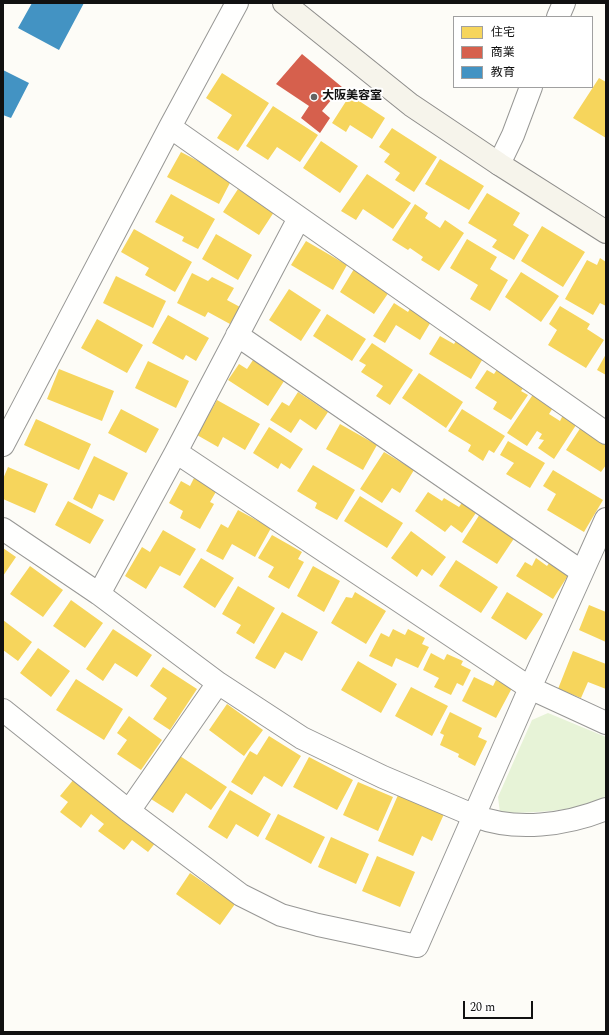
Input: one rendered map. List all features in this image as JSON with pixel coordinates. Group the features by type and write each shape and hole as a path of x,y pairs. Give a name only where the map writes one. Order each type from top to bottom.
{"street":[{"path":"3,445 237,3"},
{"path":"284,3 411,105 499,164 606,232"},
{"path":"558,16 564,3"},
{"path":"499,164 513,135 531,88"},
{"path":"170,127 606,433"},
{"path":"99,594 176,452 299,218"},
{"path":"237,335 582,572"},
{"path":"176,452 530,688 606,723"},
{"path":"3,710 129,811 241,895 281,915 318,925 417,946 606,519"},
{"path":"3,529 99,594 218,683 302,738 383,777 475,816 498,823 514,825 561,821 590,815 606,809"},
{"path":"129,811 218,683"}],"green space":[{"path":"548,713 606,737 606,796 583,805 569,808 540,812 500,813 498,797 532,720"}],"building: 住宅":[{"path":"222,73 269,103 238,151 217,138 232,115 206,98"},
{"path":"599,78 606,82 606,138 573,118"},
{"path":"350,95 385,118 372,139 350,125 346,132 332,123"},
{"path":"273,106 318,135 300,162 277,147 268,160 246,146"},
{"path":"392,128 437,157 414,192 395,180 400,173 384,162 390,154 379,147"},
{"path":"321,141 358,166 340,193 303,168"},
{"path":"181,152 232,179 219,204 167,177"},
{"path":"440,159 484,186 469,210 425,184"},
{"path":"367,174 411,203 393,229 363,209 356,220 341,211"},
{"path":"238,189 274,212 259,235 223,212"},
{"path":"487,193 520,213 513,225 529,235 514,260 492,247 497,240 468,223"},
{"path":"171,194 215,219 198,249 182,241 184,237 155,222"},
{"path":"415,204 428,213 425,218 440,228 445,220 464,233 439,271 421,260 423,257 410,248 408,250 392,240"},
{"path":"542,226 585,252 563,287 521,261"},
{"path":"134,229 192,262 175,292 145,275 149,268 121,252"},
{"path":"216,234 252,255 238,280 202,259"},
{"path":"467,239 497,257 490,269 508,280 490,311 470,299 478,285 450,268"},
{"path":"306,241 347,265 333,290 291,265"},
{"path":"600,258 606,262 606,306 600,303 593,315 565,299 587,260 597,265"},
{"path":"354,269 389,292 374,314 340,292"},
{"path":"521,272 559,296 541,322 505,297"},
{"path":"192,273 208,281 212,277 234,288 227,300 240,307 230,324 208,312 205,317 177,303"},
{"path":"116,276 166,301 153,328 103,303"},
{"path":"289,289 321,310 301,341 269,320"},
{"path":"394,303 408,312 411,307 432,320 420,340 396,325 385,343 373,336"},
{"path":"560,306 590,324 587,329 604,340 586,368 548,345 557,330 549,324"},
{"path":"327,314 366,339 352,361 313,336"},
{"path":"168,315 209,338 196,361 186,355 183,360 152,343"},
{"path":"97,319 143,345 127,373 81,348"},
{"path":"440,336 454,344 458,338 485,355 471,379 429,354"},
{"path":"372,343 413,370 390,405 376,396 383,386 361,372 366,365 359,361"},
{"path":"606,354 606,375 597,370"},
{"path":"255,357 286,378 268,406 228,380 239,364 247,369"},
{"path":"148,361 189,381 176,408 135,388"},
{"path":"498,368 525,386 521,391 528,395 511,420 493,409 497,402 475,388 487,370 494,374"},
{"path":"59,369 114,391 102,421 47,399"},
{"path":"419,373 463,402 446,428 402,398"},
{"path":"298,392 328,412 316,430 300,419 291,433 270,420 282,402 289,406"},
{"path":"534,393 554,406 549,414 560,421 564,413 578,422 554,459 538,448 544,440 539,439 542,434 537,431 527,446 507,433"},
{"path":"217,400 260,424 245,450 223,437 218,447 197,435"},
{"path":"121,409 159,429 146,453 108,433"},
{"path":"462,409 505,436 494,453 489,450 483,461 468,451 471,445 448,431"},
{"path":"36,419 91,444 79,470 24,445"},
{"path":"340,424 377,445 363,470 326,449"},
{"path":"269,427 303,449 290,469 281,463 278,469 253,453"},
{"path":"581,427 606,443 606,465 601,472 566,450"},
{"path":"508,441 545,463 530,488 506,474 514,463 500,455"},
{"path":"384,452 414,470 400,493 392,488 382,503 360,489"},
{"path":"94,456 128,473 114,501 99,494 92,509 73,499"},
{"path":"313,465 355,490 337,520 315,508 317,503 297,491"},
{"path":"8,467 48,484 35,513 3,499 3,479"},
{"path":"553,470 603,500 584,532 547,510 556,494 543,486"},
{"path":"194,478 217,490 210,502 214,504 200,529 180,518 183,511 169,503 181,481 190,486"},
{"path":"428,492 442,501 444,498 459,507 464,500 478,510 462,533 451,525 445,532 415,511"},
{"path":"360,496 403,523 387,548 344,521"},
{"path":"68,501 104,520 90,544 55,525"},
{"path":"238,510 271,528 255,557 232,544 223,560 206,551 221,524 228,528"},
{"path":"480,514 515,537 497,564 462,542"},
{"path":"163,530 196,549 180,576 160,566 146,589 125,576 142,547 150,552"},
{"path":"411,531 446,557 432,576 422,569 417,577 391,558"},
{"path":"272,535 302,552 298,559 304,562 289,589 268,577 274,567 258,558"},
{"path":"3,548 16,557 3,576"},
{"path":"201,558 234,578 215,608 183,587"},
{"path":"536,558 547,566 550,562 569,574 553,599 516,576 525,562 532,566"},
{"path":"456,560 498,587 481,613 439,586"},
{"path":"30,566 63,590 43,617 10,594"},
{"path":"313,566 340,581 324,612 297,596"},
{"path":"238,586 275,608 254,644 236,633 241,625 222,614"},
{"path":"355,592 386,611 366,644 331,623 346,597 352,598"},
{"path":"507,592 543,614 526,640 491,618"},
{"path":"71,600 103,623 85,648 53,626"},
{"path":"589,605 606,612 606,642 579,630"},
{"path":"282,612 318,632 302,661 285,652 275,669 255,658"},
{"path":"3,620 32,642 18,661 3,650"},
{"path":"113,629 152,655 137,677 115,663 103,681 86,669"},
{"path":"393,629 405,635 408,629 425,638 422,644 429,647 418,668 396,658 392,667 369,656 381,633 389,637"},
{"path":"38,648 70,671 51,697 20,673"},
{"path":"573,651 606,664 606,689 588,682 581,698 558,689"},
{"path":"431,653 444,660 447,654 463,661 461,665 471,670 463,686 457,683 451,695 434,687 439,678 423,670"},
{"path":"358,661 397,684 381,713 341,690"},
{"path":"163,667 197,689 170,730 153,719 167,698 150,686"},
{"path":"474,677 493,686 496,680 512,688 496,718 462,701"},
{"path":"76,679 123,709 104,740 56,710"},
{"path":"411,687 448,706 432,736 395,716"},
{"path":"227,704 263,730 244,756 209,730"},
{"path":"450,712 482,728 478,737 487,741 475,766 458,757 459,754 440,745 444,735 440,733"},
{"path":"129,716 162,740 141,770 117,754 127,740 117,733"},
{"path":"269,736 301,756 282,787 264,776 252,795 231,782 250,751 257,755"},
{"path":"180,756 227,787 211,810 186,793 173,813 151,799"},
{"path":"309,757 353,780 337,810 293,787"},
{"path":"74,779 156,842 148,852 132,840 124,850 98,831 104,824 91,814 81,828 60,812 68,802 60,796"},
{"path":"358,782 393,797 378,831 343,815"},
{"path":"230,790 271,814 258,837 236,824 227,839 208,827"},
{"path":"398,795 444,814 432,841 422,836 413,856 378,841"},
{"path":"278,814 325,837 311,864 265,839"},
{"path":"331,837 369,854 356,884 318,867"},
{"path":"377,856 415,872 400,907 362,891"},
{"path":"190,873 235,904 220,925 176,894"}],"building: 商業":[{"name":"大阪美容室","path":"302,54 342,87 322,111 330,118 320,133 301,118 309,106 276,84"}],"building: 教育":[{"path":"32,3 84,3 59,50 18,28"},
{"path":"3,70 29,83 11,118 3,115"}],"place":[{"name":"大阪美容室","path":"314,97"}]}
